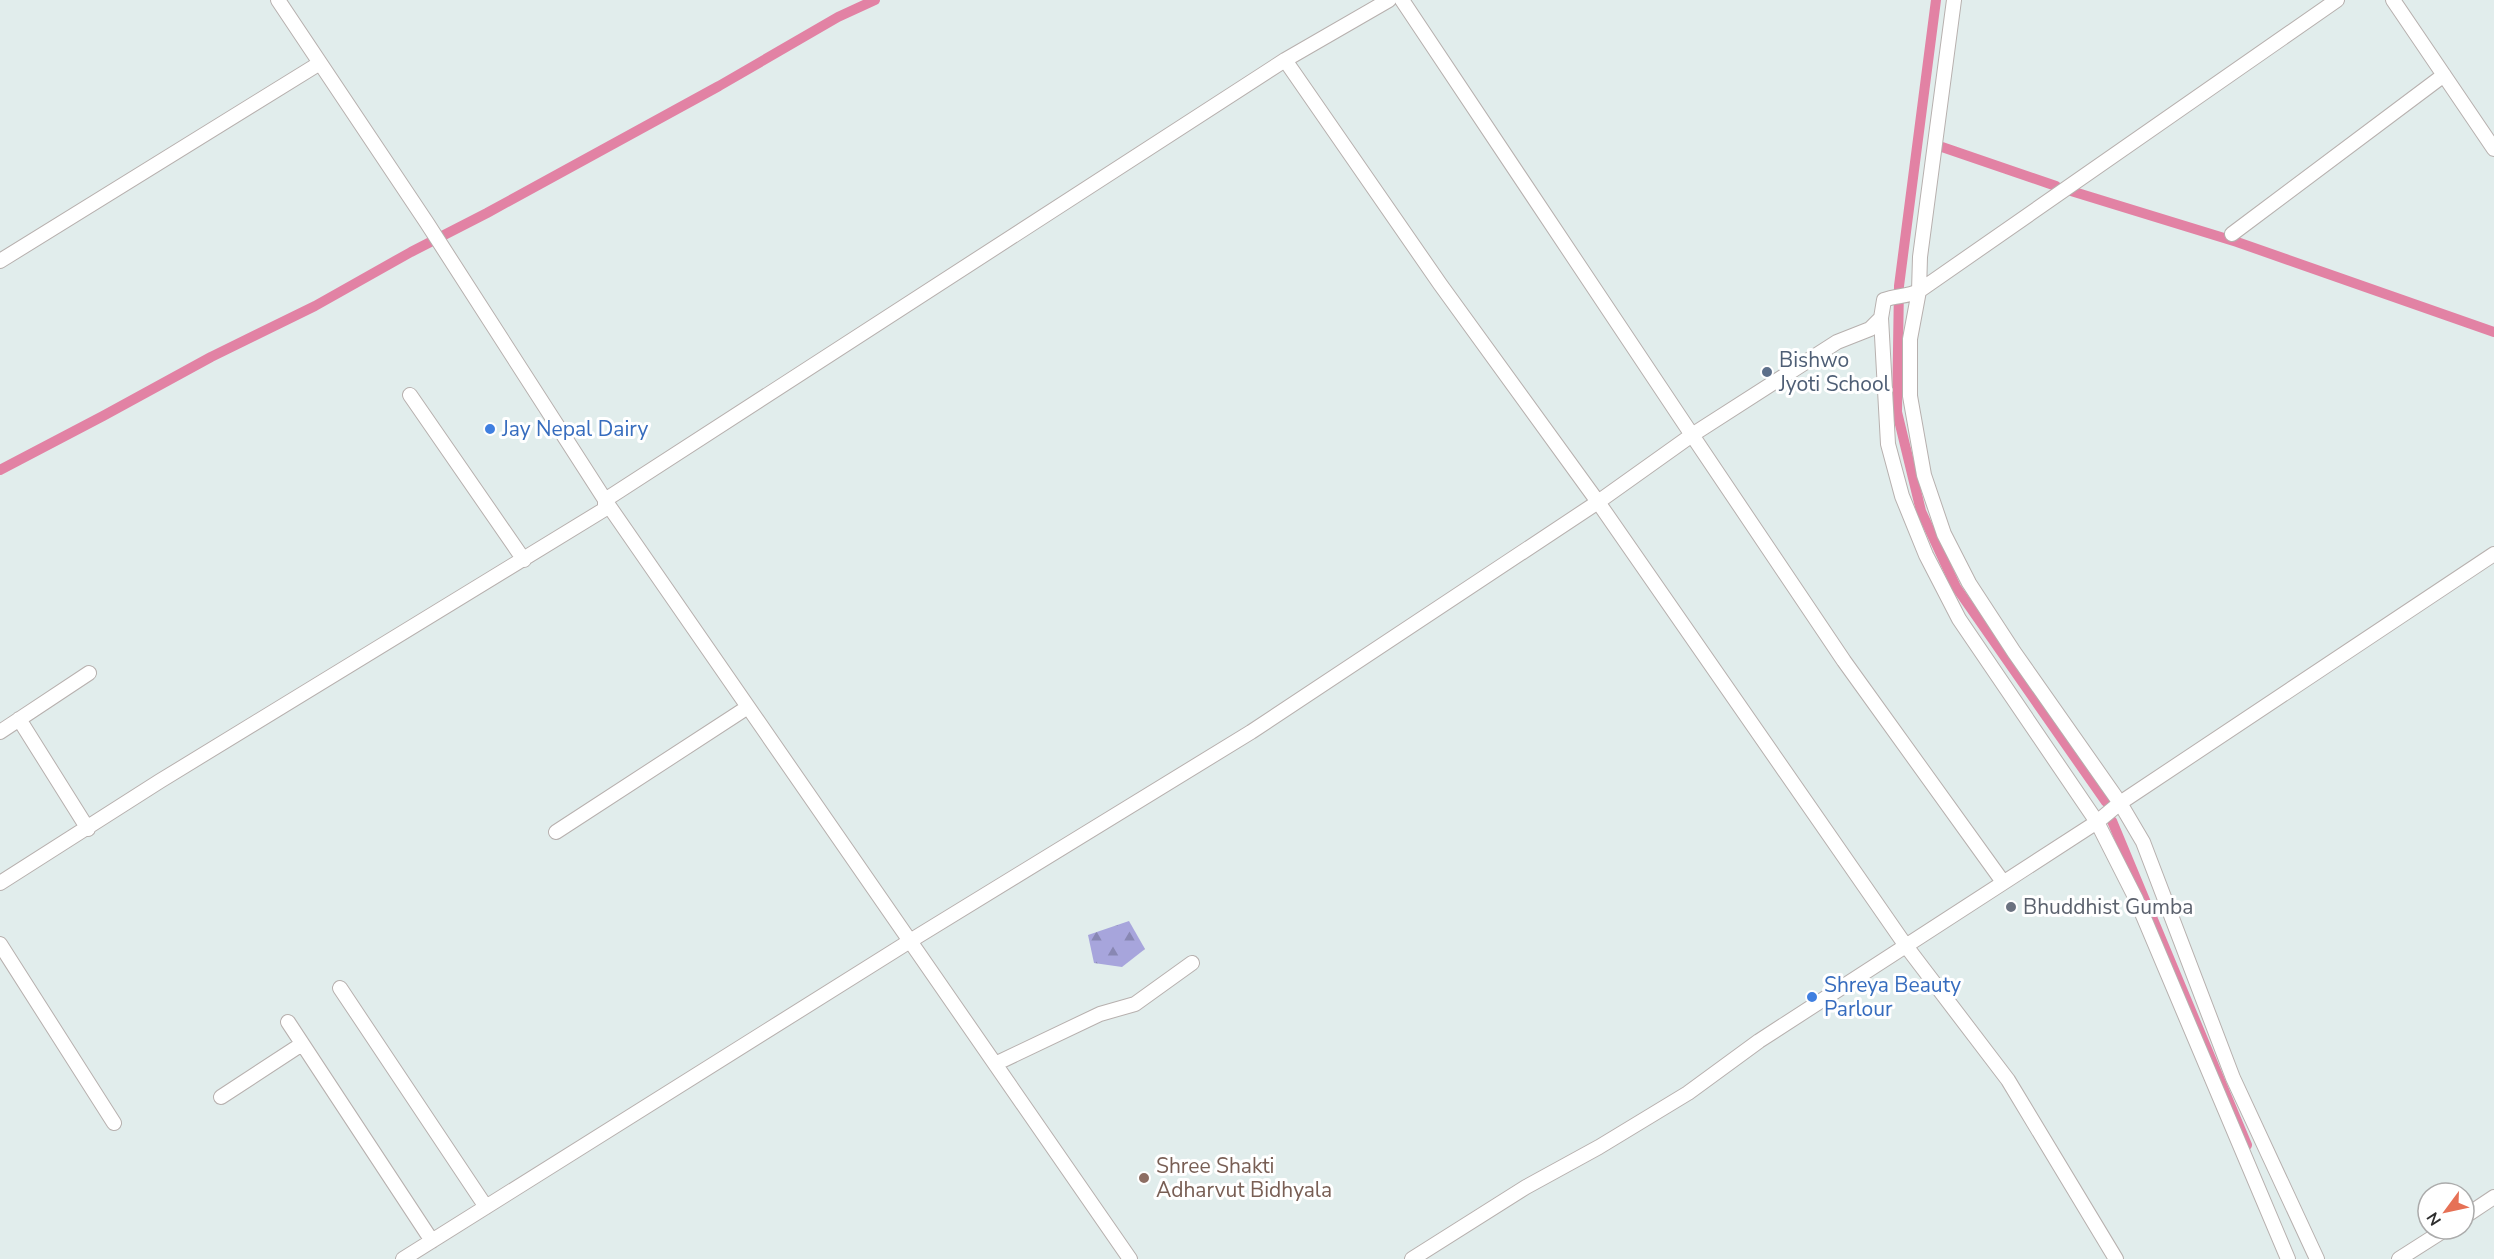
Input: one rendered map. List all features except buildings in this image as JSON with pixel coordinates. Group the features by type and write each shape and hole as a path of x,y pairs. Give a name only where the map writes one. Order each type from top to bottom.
{"street":[{"path":"278,0 427,223 606,500 1130,1259"},
{"path":"606,500 1285,60 1389,0"},
{"path":"1402,0 1844,661 2003,882"},
{"path":"1954,0 1920,257 1913,294 1910,339 1910,396 1924,475 1944,534 1969,583 2007,642 2120,803 2143,842 2233,1078 2317,1259"},
{"path":"2288,1259 2136,899 2097,822 1959,619 1926,555 1902,496 1888,444 1881,318 1884,300 1893,296 1913,294 2337,0"},
{"path":"2393,0 2494,148"},
{"path":"1285,60 1440,284 1598,502 1906,946 2008,1080 2116,1259"},
{"path":"0,261 320,63"},
{"path":"2232,234 2444,75"},
{"path":"403,1259 910,941 1251,732 1598,502 1692,435 1837,342 1870,328 1881,318"},
{"path":"410,395 524,560"},
{"path":"0,883 605,509 606,500"},
{"path":"1412,1259 1526,1187 1599,1147 1688,1093 1759,1041 2097,822 2120,803 2494,554"},
{"path":"0,732 89,674"},
{"path":"556,832 748,707"},
{"path":"19,719 88,829"},
{"path":"0,944 114,1123"},
{"path":"995,1064 1100,1014 1136,1004 1192,963"},
{"path":"340,988 486,1207"},
{"path":"288,1022 432,1240"},
{"path":"221,1097 302,1044"},
{"path":"2476,1209 2494,1197"},
{"path":"2399,1259 2427,1241"}],"green space":[{"path":"1129,921 1145,949 1122,967 1094,963 1088,935"}],"waterway":[{"path":"0,470 211,357 315,306 719,86 838,17 875,0"},
{"path":"1936,0 1899,286 1897,412 1921,511 1956,587 2106,802"},
{"path":"1942,147 2056,186"},
{"path":"2071,191 2237,242 2494,332"},
{"path":"2112,821 2247,1145"}],"place":[{"name":"Bishwo Jyoti School","path":"1767,372"},
{"name":"Jay Nepal Dairy","path":"490,429"},
{"name":"Bhuddhist Gumba","path":"2011,907"},
{"name":"Shreya Beauty Parlour","path":"1812,997"},
{"name":"Shree Shakti Adharvut Bidhyala","path":"1144,1178"}]}
